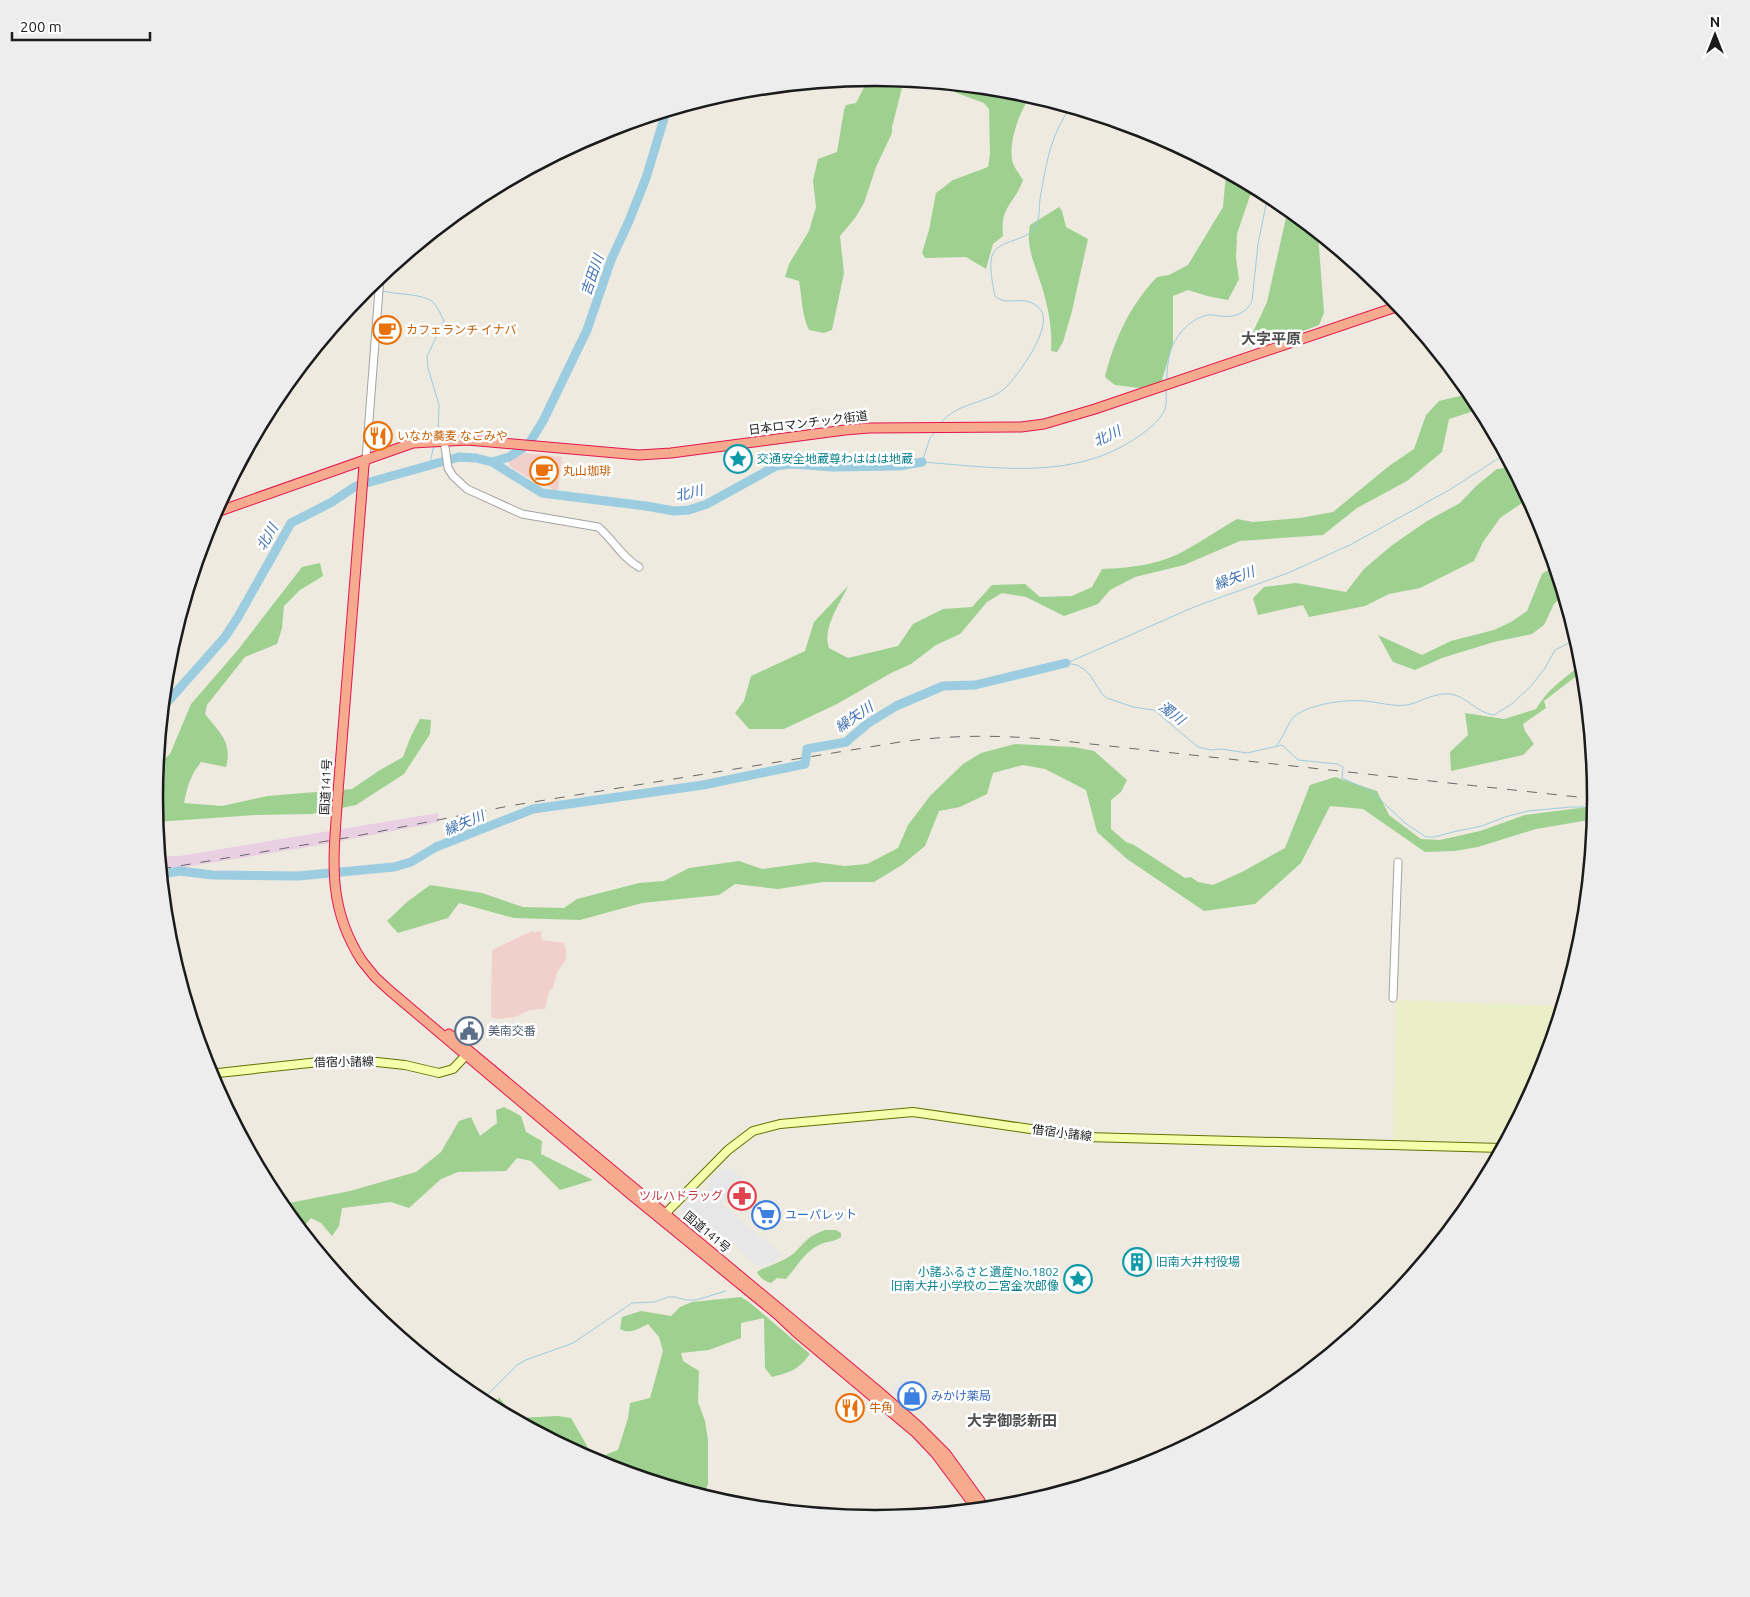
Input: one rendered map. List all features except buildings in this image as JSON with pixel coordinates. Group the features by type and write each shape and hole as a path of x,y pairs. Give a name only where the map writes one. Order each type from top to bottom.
{"highway":[{"name":"日本ロマンチック街道","path":"224,509 413,443 444,440 484,441 639,455 671,453 869,428 1021,427 1044,424 1095,409 1391,309"},
{"name":"国道141号","path":"366,459 340,747 334,870 336,900 347,935 362,961 375,978 394,994 404,998 663,1216 878,1391 918,1426 946,1454 981,1503"},
{"name":"国道141号","path":"663,1216 797,1333 915,1432 936,1454 973,1504"}],"main road":[{"name":"借宿小諸線","path":"218,1073 319,1062 377,1062 405,1065 439,1074 452,1069 468,1053"},
{"name":"借宿小諸線","path":"663,1216 728,1150 753,1131 780,1124 913,1112 1086,1137 1496,1148"}],"street":[{"path":"366,459 379,287"},
{"path":"444,440 444,452 448,468 453,476 467,488 522,514 598,527 605,532 630,562 639,567"},
{"path":"1393,998 1398,862"}],"shaded area":[{"path":"525,453 562,457 558,490 540,485 511,467 508,462"},
{"path":"438,813 439,822 320,845 167,870 165,856 179,856"},
{"path":"532,931 541,931 542,940 564,943 566,950 566,960 557,972 553,988 549,991 545,1009 530,1010 515,1017 498,1019 491,1017 492,950"},
{"path":"731,1168 743,1179 722,1204 782,1255 772,1263 769,1261 763,1267 759,1268 729,1240 723,1247 715,1239 712,1242 681,1215 683,1212 680,1208 700,1190 703,1193 710,1186 707,1183 721,1170"},
{"path":"898,1380 904,1383 900,1391 914,1397 918,1389 925,1391 913,1409 892,1392"}],"green space":[{"path":"865,86 902,87 892,133 876,167 864,203 855,218 840,236 844,273 832,330 824,333 809,330 799,281 785,277 789,264 809,231 816,207 813,181 818,159 837,152 844,110 846,105 856,103"},
{"path":"954,92 968,92 1026,103 1019,118 1012,147 1013,163 1023,180 1006,212 1003,236 993,244 986,269 966,257 925,258 922,253 929,230 936,193 953,180 988,167 990,154 989,109 984,103"},
{"path":"1225,179 1251,194 1237,234 1236,258 1239,279 1228,300 1188,290 1173,296 1173,343 1160,387 1139,388 1115,385 1105,377 1118,336 1131,311 1157,277 1169,275 1188,265 1223,207"},
{"path":"1059,207 1062,211 1066,227 1088,239 1072,311 1063,342 1057,352 1051,351 1049,314 1031,252 1029,232 1030,225"},
{"path":"1286,217 1319,241 1324,313 1319,325 1269,344 1247,345 1267,302"},
{"path":"1461,395 1472,411 1449,419 1442,452 1407,481 1357,508 1323,535 1240,541 1184,565 1135,577 1110,590 1098,604 1064,616 1026,597 1002,593 987,602 960,634 936,645 911,664 891,673 837,704 784,729 749,729 735,713 744,701 751,676 805,651 814,622 848,586 833,616 827,640 829,648 848,658 898,646 913,624 943,609 972,607 992,585 1025,584 1040,597 1072,596 1092,587 1102,569 1133,567 1164,560 1184,551 1237,519 1253,522 1300,518 1333,512 1389,466 1414,449 1426,415 1439,401"},
{"path":"1506,468 1523,503 1500,518 1483,542 1474,561 1420,588 1389,594 1365,606 1309,617 1303,605 1258,615 1253,598 1264,587 1296,583 1346,592 1364,569 1391,546 1427,521 1460,503 1476,486 1497,469"},
{"path":"320,563 323,576 300,590 284,606 282,628 277,644 245,657 207,705 205,714 220,732 226,744 228,758 226,767 201,762 194,772 184,803 222,806 268,796 352,789 403,757 420,719 431,720 430,734 404,774 356,805 312,814 255,815 163,821 164,760 170,754 191,704 237,651 302,567"},
{"path":"1549,569 1559,600 1554,604 1544,625 1532,634 1494,642 1442,658 1415,670 1393,662 1378,635 1422,655 1451,641 1494,630 1511,622 1527,611 1542,574"},
{"path":"1575,670 1576,676 1544,701 1546,708 1523,724 1525,731 1534,744 1523,755 1451,771 1450,752 1468,735 1465,713 1504,719 1536,709 1540,702"},
{"path":"1015,744 1074,747 1094,751 1127,780 1121,792 1111,800 1111,829 1126,842 1134,845 1185,878 1191,877 1198,882 1213,885 1242,872 1285,848 1310,785 1335,777 1377,791 1389,815 1421,839 1440,840 1480,831 1525,815 1587,807 1587,820 1536,829 1478,847 1455,851 1425,852 1363,809 1330,806 1301,863 1255,904 1204,911 1127,859 1097,832 1086,790 1045,769 1023,765 993,773 987,794 960,807 939,811 925,846 902,865 874,882 823,882 778,889 735,884 719,895 642,903 580,920 514,918 459,903 448,918 398,933 387,921 407,902 430,885 482,893 523,907 564,908 577,899 639,883 664,881 689,868 739,861 762,869 814,862 845,866 867,864 898,848 908,825 930,796 963,764 981,753"},
{"path":"1396,1000 1556,1006 1533,1071 1499,1142 1393,1140"},
{"path":"504,1107 521,1116 526,1132 542,1141 541,1154 593,1180 560,1190 531,1161 517,1158 506,1171 458,1172 441,1179 409,1208 391,1202 342,1208 339,1226 332,1236 321,1223 311,1218 305,1225 289,1203 350,1191 416,1172 441,1152 459,1121 471,1117 480,1136 497,1123 496,1110"},
{"path":"825,1230 836,1230 841,1233 841,1237 813,1248 804,1256 786,1279 777,1278 771,1283 764,1280 758,1274 757,1272 760,1270 793,1254 810,1237"},
{"path":"741,1297 810,1354 794,1370 772,1377 765,1368 764,1318 741,1323 741,1338 709,1350 681,1353 683,1361 699,1371 698,1402 705,1421 708,1440 708,1484 706,1490 646,1473 602,1457 560,1437 524,1418 558,1416 571,1418 590,1451 605,1455 618,1450 628,1418 630,1403 650,1398 663,1351 659,1337 648,1324 635,1330 624,1331 620,1329 622,1317 641,1311 671,1316 680,1307 692,1302"},
{"path":"499,1397 507,1408 497,1402"}],"waterway":[{"path":"941,423 955,411 988,398 1004,389 1025,363 1039,339 1043,327 1043,317 1040,309 1028,301 1005,301 995,296 991,261 993,253 997,248 1025,236 1036,225 1044,174 1053,140 1067,113"},
{"name":"吉田川","path":"530,442 543,421 587,330 611,260 646,178 664,119"},
{"name":"北川","path":"1167,381 1167,366 1171,351 1177,337 1188,325 1208,315 1230,316 1239,314 1252,301 1258,244 1266,203"},
{"path":"383,291 424,297 434,303 444,321 427,356 428,368 439,405 436,439"},
{"name":"北川","path":"936,431 930,438 922,462 1003,468 1057,466 1109,453 1142,434 1156,423 1163,414 1166,404 1166,390"},
{"path":"427,465 430,463 434,445"},
{"name":"吉田川","path":"492,462 509,457 522,449"},
{"name":"北川","path":"170,699 225,637 291,523 332,502 356,486 459,457 476,458 492,462 542,493 674,511 689,510 707,504 776,466 792,464 833,467 899,466 922,462"},
{"name":"繰矢川","path":"1067,663 1194,607 1288,573 1352,544 1451,489 1500,457"},
{"path":"1277,745 1295,716 1309,708 1339,702 1365,701 1391,705 1407,705 1433,696 1450,694 1456,695 1482,711 1494,715 1513,703 1531,686 1545,668 1555,650 1570,643"},
{"name":"濁川","path":"1066,663 1077,665 1085,670 1107,698 1133,707 1154,710 1198,747 1247,753 1282,745 1298,760 1337,764 1343,767 1342,778 1371,791 1405,823 1426,837 1434,837 1482,826 1528,811 1571,807 1587,808"},
{"name":"繰矢川","path":"167,873 180,871 212,875 298,876 394,867 411,862 436,847 533,809 703,785 805,764 807,749 846,742 867,724 896,706 943,686 975,685 1066,663"},
{"path":"486,1396 517,1365 573,1343 632,1303 655,1302 668,1297 696,1300 726,1291"}],"railway":[{"path":"167,868 351,837 509,806 900,742 954,737 991,736 1045,739 1587,798"}],"place":[{"name":"カフェランチ イナバ","path":"387,330"},
{"name":"いなか蕎麦 なごみや","path":"378,436"},
{"name":"交通安全地蔵尊わははは地蔵","path":"738,459"},
{"name":"丸山珈琲","path":"544,471"},
{"name":"美南交番","path":"469,1031"},
{"name":"ツルハドラッグ","path":"742,1196"},
{"name":"ユーパレット","path":"766,1215"},
{"name":"旧南大井村役場","path":"1137,1262"},
{"name":"小諸ふるさと遺産No.1802 旧南大井小学校の二宮金次郎像","path":"1078,1279"},
{"name":"みかけ薬局","path":"912,1396"},
{"name":"牛角","path":"850,1408"}],"district":[{"name":"大字平原","path":"1271,339"},
{"name":"大字御影新田","path":"1012,1421"}]}
